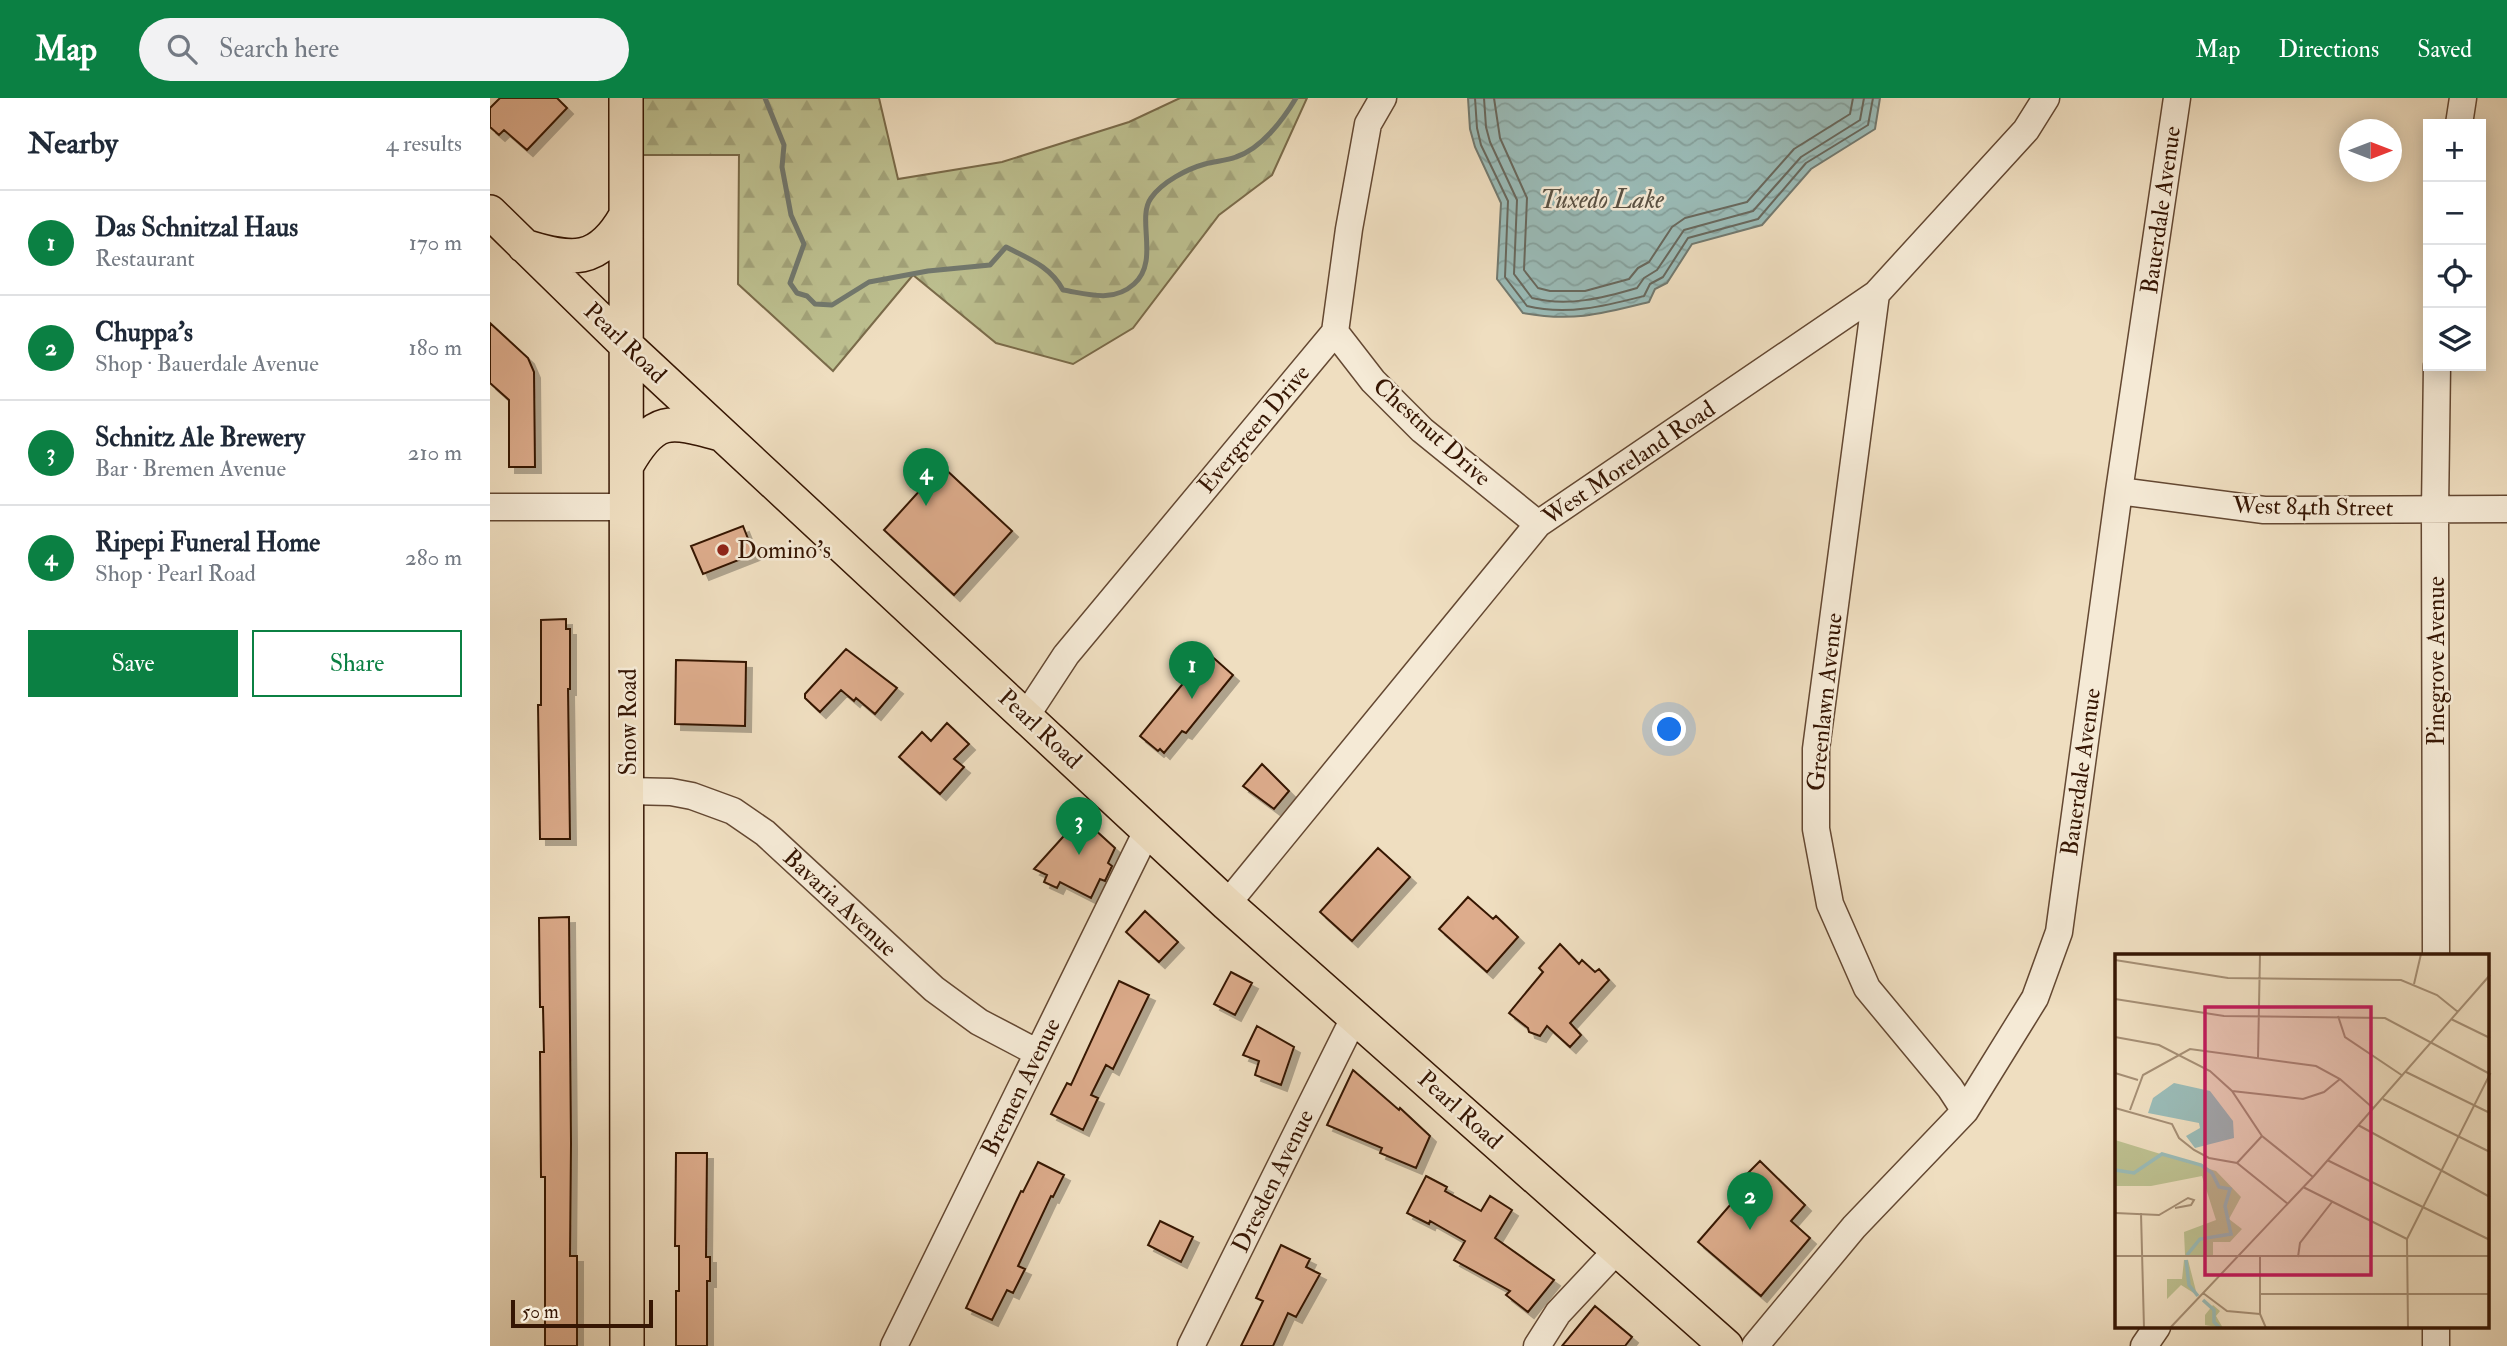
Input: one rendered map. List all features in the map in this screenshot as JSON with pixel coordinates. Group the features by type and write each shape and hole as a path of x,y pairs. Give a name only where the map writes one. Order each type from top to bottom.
{"main road":[{"name":"Snow Road","path":"626,98 627,1346"},
{"name":"Pearl Road","path":"490,212 626,345 1227,904 1726,1346"},
{"path":"524,246 567,257 591,253 615,235 625,217"},
{"path":"627,465 640,442 653,429 668,424 684,424 723,435"}],"street":[{"path":"1335,332 1349,229 1368,124 1383,98"},
{"name":"West Moreland Road","path":"1227,904 1538,524 1876,294 2026,130 2046,98"},
{"name":"Bauerdale Avenue","path":"1755,1346 1854,1227 1965,1111 2035,998 2059,932 2119,491 2177,98"},
{"path":"2460,119 2463,98"},
{"name":"Greenlawn Avenue","path":"1876,294 1816,749 1816,829 1830,904 1867,988 1950,1088 1965,1111"},
{"name":"Chestnut Drive","path":"1335,332 1373,381 1422,430 1538,524"},
{"name":"Evergreen Drive","path":"1026,716 1066,655 1335,332"},
{"name":"Pinegrove Avenue","path":"2436,954 2437,371"},
{"name":"West 84th Street","path":"2119,491 2264,510 2507,509"},
{"path":"490,507 628,507"},
{"name":"Bavaria Avenue","path":"628,791 671,792 692,796 733,811 753,823 934,989 979,1022 1038,1053"},
{"name":"Bremen Avenue","path":"894,1346 1148,829"},
{"name":"Dresden Avenue","path":"1191,1346 1355,1016"},
{"path":"1537,1346 1558,1313 1617,1250"},
{"path":"2144,1346 2156,1328"},
{"path":"2436,1328 2436,1346"}],"green space":[{"path":"638,98 879,98 898,179 1002,162 1129,122 1180,98 1307,98 1272,175 1219,215 1133,328 1073,364 996,343 913,275 833,371 738,284 739,155 638,155"}],"water":[{"name":"Tuxedo Lake","path":"1468,98 1880,98 1875,129 1811,169 1762,225 1692,244 1667,283 1655,289 1649,302 1601,313 1557,317 1523,313 1497,279 1501,203 1475,147 1470,129"}],"building":[{"path":"500,98 557,98 567,108 527,150 504,130 499,135 490,127 490,108"},
{"path":"490,323 528,358 534,372 535,467 509,467 509,400 490,383"},
{"path":"942,466 1012,531 954,595 884,530"},
{"name":"Domino's","path":"743,526 754,554 703,574 691,546"},
{"path":"566,619 566,629 570,629 570,839 540,839 538,705 541,705 541,620"},
{"path":"846,649 897,688 875,714 856,698 854,701 841,690 820,712 805,698 805,694"},
{"path":"1208,653 1233,675 1186,733 1182,731 1164,753 1160,749 1158,751 1140,736"},
{"path":"676,660 746,662 745,726 675,724"},
{"path":"947,723 969,744 954,759 964,767 940,794 899,757 922,732 931,741"},
{"path":"1262,764 1289,791 1274,809 1243,786"},
{"path":"1081,817 1115,848 1108,863 1112,866 1105,881 1100,879 1091,898 1060,882 1057,888 1044,882 1047,875 1034,869"},
{"path":"1378,848 1410,877 1352,941 1320,912"},
{"path":"1468,897 1493,919 1496,916 1518,937 1487,972 1439,929"},
{"path":"1145,911 1178,942 1159,962 1126,932"},
{"path":"569,917 570,1256 577,1256 577,1346 545,1346 545,1177 541,1177 540,1052 544,1052 543,1007 540,1007 539,918"},
{"path":"1560,944 1579,964 1582,960 1595,972 1599,969 1609,980 1570,1023 1581,1035 1570,1047 1547,1026 1540,1036 1529,1032 1528,1028 1509,1013 1543,972 1539,968"},
{"path":"1231,972 1252,983 1235,1015 1214,1004"},
{"path":"1119,981 1149,995 1113,1069 1106,1065 1091,1095 1098,1098 1083,1130 1051,1114 1067,1083 1071,1085"},
{"path":"1257,1026 1294,1047 1281,1085 1255,1075 1259,1061 1243,1055"},
{"path":"1353,1070 1430,1136 1416,1168 1380,1153 1382,1148 1327,1125"},
{"path":"676,1153 707,1153 706,1257 710,1257 710,1281 707,1281 707,1346 676,1346 679,1246 675,1246"},
{"path":"1760,1161 1805,1205 1791,1221 1810,1238 1761,1296 1698,1242 1738,1196 1730,1191"},
{"path":"1038,1162 1064,1175 1053,1197 1051,1196 1018,1266 1025,1269 1013,1293 1007,1290 992,1320 966,1308 1021,1191 1023,1192"},
{"path":"1426,1176 1447,1187 1445,1191 1481,1211 1490,1196 1512,1210 1495,1238 1554,1280 1528,1312 1506,1295 1510,1291 1454,1260 1465,1241 1430,1221 1429,1224 1407,1213"},
{"path":"1160,1221 1193,1237 1181,1262 1148,1245"},
{"path":"1281,1245 1310,1259 1306,1267 1320,1274 1296,1317 1288,1313 1273,1346 1241,1346 1263,1301 1256,1298"},
{"path":"1595,1306 1632,1337 1625,1346 1562,1346"}],"waterway":[{"path":"765,98 784,145 782,167 791,215 804,244 790,283 797,293 807,296 815,304 832,305 869,282 928,271 990,265 1006,247 1045,269 1063,290 1100,296 1118,294 1142,275 1147,252 1147,207 1156,192 1175,177 1191,169 1232,158 1254,148 1278,124 1296,98"}],"place":[{"name":"Ripepi Funeral Home","path":"926,506"},
{"name":"Domino's","path":"723,550"},
{"name":"Das Schnitzal Haus","path":"1192,699"},
{"name":"Schnitz Ale Brewery","path":"1079,855"},
{"name":"Chuppa's","path":"1750,1230"}]}
